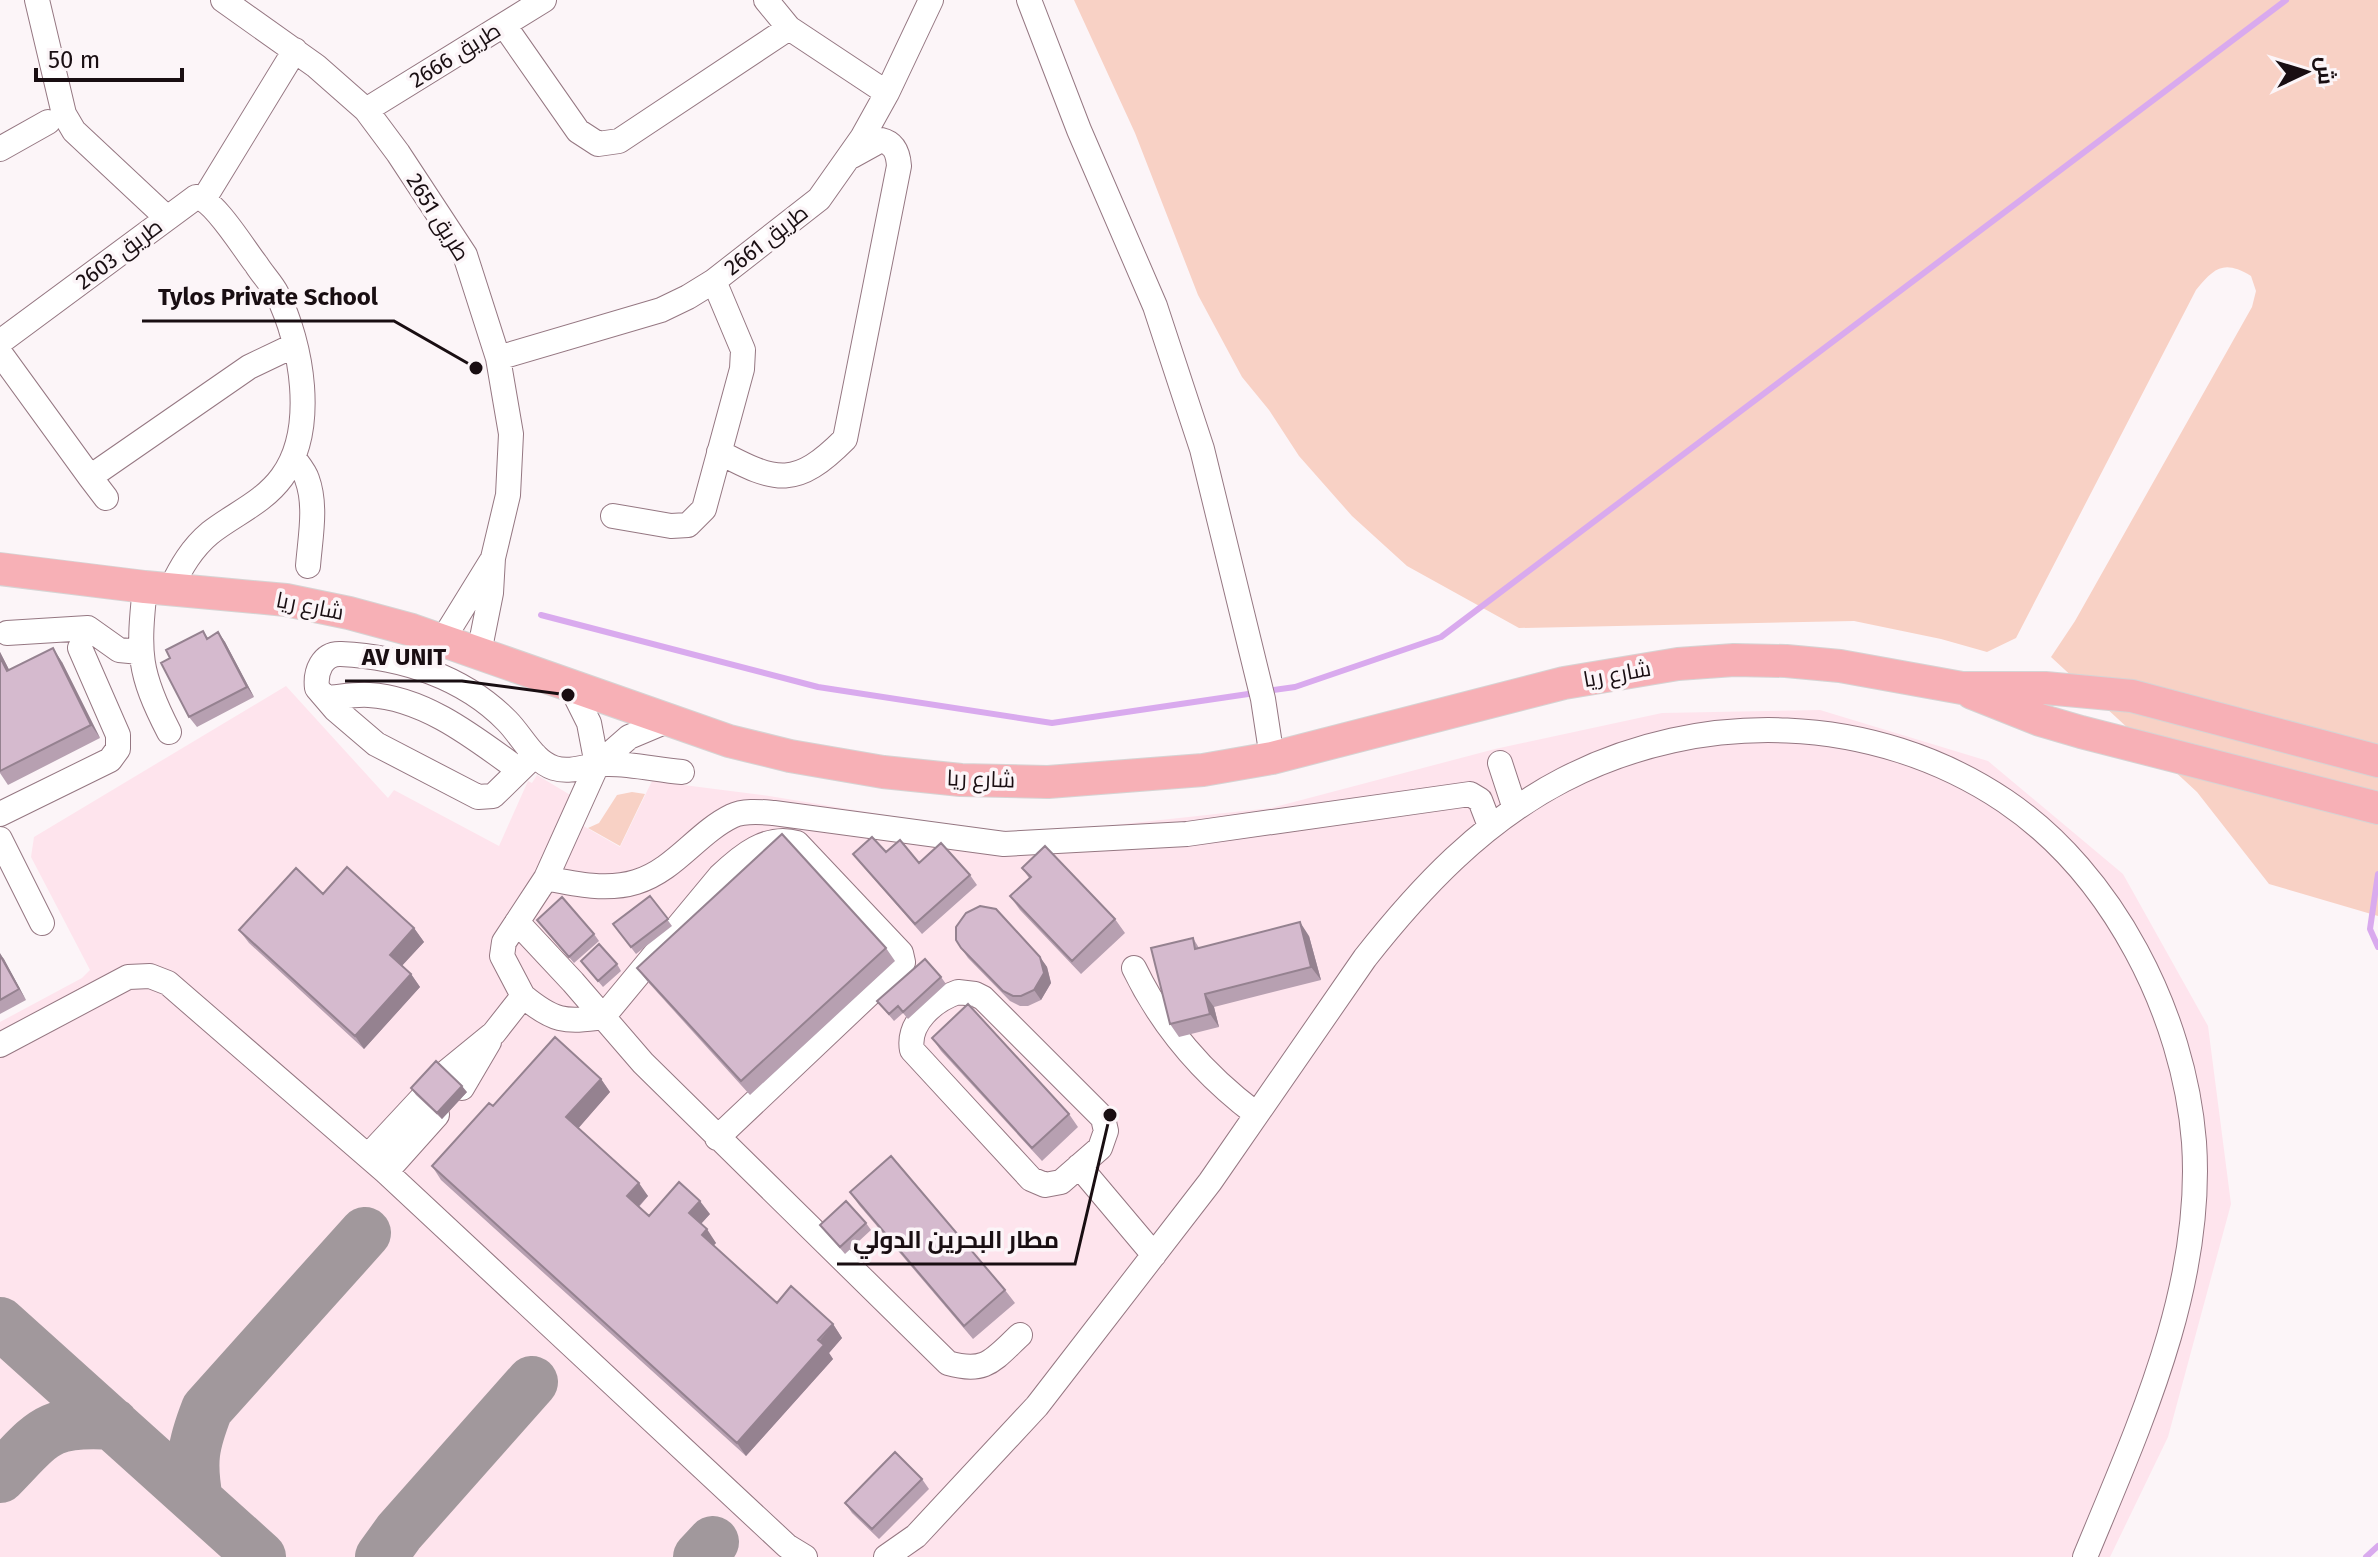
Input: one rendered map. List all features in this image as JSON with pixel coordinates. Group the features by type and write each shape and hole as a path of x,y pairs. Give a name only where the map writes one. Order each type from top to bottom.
{"main road":[{"name":"شارع ريا","path":"4,570 286,600 349,613 479,653 667,721 790,756 883,772 961,780 1048,782 1203,770 1272,758 1564,683 1678,664 1734,660 1786,661 1840,666 1962,688"},
{"path":"1962,688 2045,688 2132,696 2378,761"},
{"path":"1962,688 2040,720 2081,732 2378,808"}],"street":[{"path":"37,0 64,114 74,131 167,218"},
{"name":"طريق 2651","path":"223,0 295,50 366,110 465,255 498,358 511,434 508,495 493,558 491,593 479,653"},
{"name":"طريق 2666","path":"366,110 544,0"},
{"path":"766,0 789,28 887,93"},
{"name":"طريق 2661","path":"498,358 661,310 714,281 819,199 849,158 887,93 931,0"},
{"path":"1029,0 1079,130 1155,306 1202,449 1260,689 1272,758"},
{"path":"504,25 578,131 598,144 619,141 789,28"},
{"path":"169,732 146,680 140,652 158,587 194,549 218,528 249,509 282,478 293,457 302,424 303,383 295,345 277,294 204,199 295,50"},
{"path":"0,149 48,122"},
{"path":"719,452 767,476 781,476 820,464 845,439 899,166 895,149 889,142 881,140 849,158"},
{"name":"طريق 2603","path":"0,342 196,197 204,199"},
{"path":"613,516 671,526 688,525 704,509 742,369 743,350 714,281"},
{"path":"90,477 249,367 295,345"},
{"path":"0,353 106,498"},
{"path":"293,457 307,477 310,491 312,514 308,566"},
{"name":"طريق 2651","path":"442,641 493,558"},
{"path":"7,633 88,628 119,650 140,652"},
{"path":"0,814 110,760 118,749 118,735 80,648"},
{"path":"343,654 408,665 448,679 484,701 518,732 527,763 493,796 478,797 376,744 326,698 317,688 315,678 323,661 330,655 343,654"},
{"path":"570,685 589,723 597,765"},
{"path":"326,698 367,694 401,701 527,763 570,770 620,765 682,772"},
{"path":"667,721 629,737 597,765 546,878 504,942 502,956 523,996 545,1014 574,1022 603,1017 720,876 752,849 780,841 797,843 901,953 901,967 717,1138"},
{"path":"886,1557 916,1536 1037,1406 1210,1182 1340,992 1393,923 1454,859 1490,826 1515,809 1562,781 1608,760 1657,744 1707,734 1787,729 1826,733 1904,751 1983,788 2030,821 2095,889 2136,952 2168,1018 2186,1079 2196,1176 2185,1264 2166,1350 2085,1557"},
{"path":"1500,763 1515,809"},
{"path":"546,878 603,886 621,886 639,881 666,867 732,815 741,813 774,813 1004,844 1187,834 1470,794 1480,800 1490,826"},
{"path":"0,839 42,923"},
{"path":"517,922 643,1063 948,1363 983,1367 1020,1335"},
{"path":"1134,968 1155,1008 1185,1051 1227,1092 1256,1114"},
{"path":"0,1045 117,981 139,975 159,979 176,989 377,1164 787,1546 805,1557"},
{"path":"967,992 983,998 1103,1118 1106,1131 1103,1143 1079,1166 1061,1182 1045,1185 1031,1179 912,1050 911,1032 916,1023 950,995 967,992"},
{"path":"454,1081 523,996"},
{"path":"377,1164 429,1107"},
{"path":"1079,1166 1154,1255"}],"shaded area":[{"path":"1074,0 2378,0 2378,916 2269,884 2197,792 2051,657 2075,621 2252,307 2256,291 2251,276 2234,268 2220,268 2196,290 2016,638 1987,652 1854,621 1519,628 1407,566 1352,516 1299,456 1269,410 1242,377 1198,295 1135,133"},
{"path":"286,686 388,798 394,790 499,846 528,781 532,783 537,775 572,796 573,820 620,847 652,781 769,796 1013,836 1271,808 1495,749 1662,713 1820,710 1988,761 2123,874 2208,1026 2231,1204 2168,1437 2110,1557 0,1557 0,1022 82,978 90,970 31,857 34,837"},
{"path":"632,792 645,794 620,846 588,828 599,823 617,795"}],"building":[{"path":"203,631 207,639 218,632 247,687 189,717 161,663 170,658 166,650"},
{"path":"53,648 91,725 0,771 0,657 7,671"},
{"path":"782,834 886,948 741,1081 637,968"},
{"path":"872,837 886,852 900,840 919,863 941,843 970,875 915,924 853,854"},
{"path":"1045,846 1115,919 1072,961 1010,896 1031,877 1022,868"},
{"path":"347,867 414,928 390,955 411,974 355,1036 239,930 296,868 323,894"},
{"path":"650,896 668,919 631,947 613,924"},
{"path":"562,897 594,934 569,957 537,920"},
{"path":"980,906 996,909 1040,957 1044,973 1034,990 1021,996 1003,991 961,948 956,940 956,927 966,913"},
{"path":"1300,922 1311,967 1205,994 1210,1014 1170,1024 1151,948 1193,938 1195,949"},
{"path":"599,944 617,964 598,981 581,961"},
{"path":"0,955 19,989 0,1000"},
{"path":"925,959 941,977 903,1012 898,1006 889,1014 877,1001"},
{"path":"968,1004 1069,1114 1032,1148 932,1038"},
{"path":"555,1037 601,1079 566,1117 639,1183 627,1196 649,1216 679,1182 700,1201 689,1213 707,1229 702,1235 777,1303 791,1286 833,1324 818,1340 824,1345 737,1443 432,1166 489,1103 493,1106"},
{"path":"436,1061 462,1086 437,1113 411,1088"},
{"path":"891,1156 1005,1290 964,1326 850,1192"},
{"path":"846,1201 866,1223 840,1247 820,1225"},
{"path":"895,1452 922,1479 872,1529 845,1503"}],"waterway":[{"path":"1266,691 1295,687 1441,637 2286,0"},
{"path":"541,615 818,687 1052,723 1255,693"},
{"path":"2378,874 2370,929 2378,947"},
{"path":"2366,1557 2378,1546"}],"taxiway":[{"path":"197,1500 194,1453 207,1409 365,1233"},
{"path":"0,1323 260,1557"},
{"path":"381,1557 399,1532 532,1382"},
{"path":"0,1477 37,1439 48,1432 73,1424 113,1424"},
{"path":"699,1557 713,1542"}],"place":[{"name":"Tylos Private School","path":"476,368"},
{"name":"AV UNIT","path":"568,695"},
{"name":"مطار البحرين الدولي","path":"1110,1115"}]}
